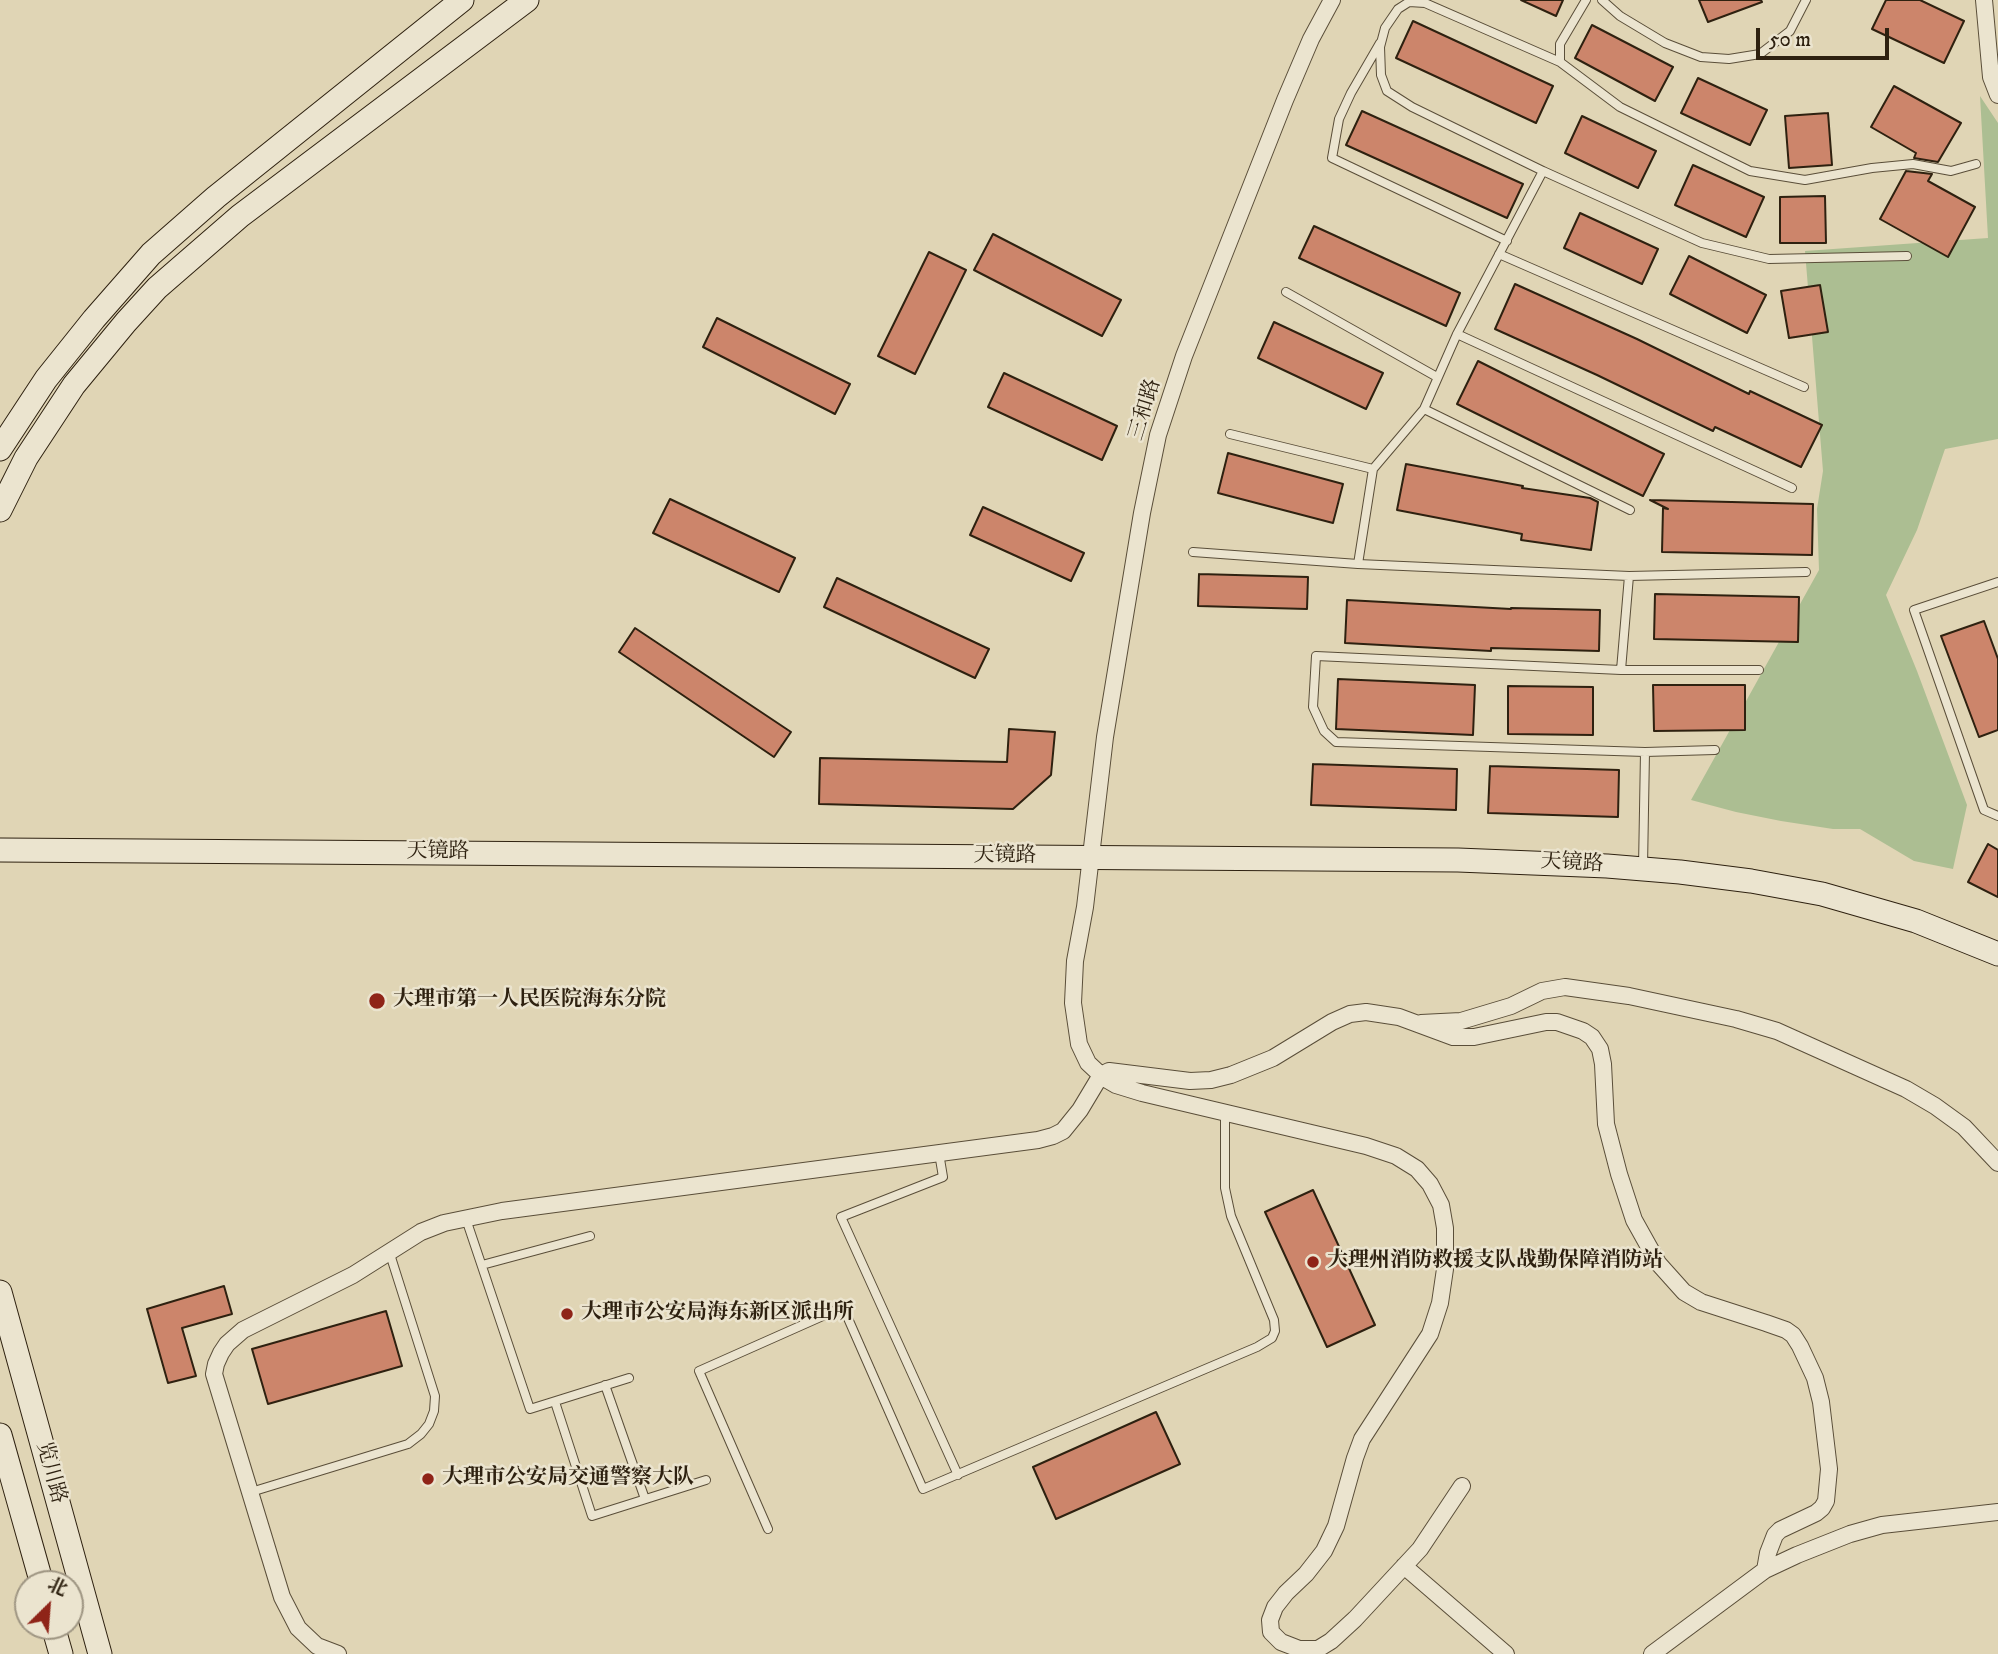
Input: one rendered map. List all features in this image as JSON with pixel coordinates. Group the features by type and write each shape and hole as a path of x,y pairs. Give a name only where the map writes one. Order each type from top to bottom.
{"street":[{"path":"0,449 46,379 93,319 152,254 216,197 462,0"},
{"path":"0,510 26,458 74,385 157,288 240,216 527,0"},
{"name":"三和路","path":"1101,1075 1088,1063 1079,1044 1073,1003 1075,961 1085,907 1105,737 1142,513 1158,435 1184,356 1285,100 1311,39 1332,0"},
{"path":"1984,0 1991,77 1998,95"},
{"name":"天镜路","path":"0,850 1471,860 1545,863 1643,869 1751,881 1822,894 1916,921 1998,954"},
{"path":"1415,1023 1461,1021 1510,1006 1542,991 1565,987 1629,996 1736,1019 1777,1031 1906,1089 1964,1127 1998,1163"},
{"path":"338,1654 317,1646 298,1628 282,1597 214,1374 220,1353 227,1343 243,1330 353,1275 421,1232 444,1223 516,1210 1038,1140 1063,1131 1101,1075 1108,1071 1190,1081 1211,1080 1273,1058 1350,1014 1378,1012 1453,1037 1474,1037 1557,1022 1592,1037 1600,1049 1603,1064 1606,1124 1619,1174 1634,1220 1658,1263 1684,1292 1701,1302 1786,1330 1793,1335 1815,1378 1821,1402 1829,1469 1826,1501 1816,1513 1775,1535 1765,1570"},
{"path":"1101,1075 1116,1085 1142,1093 1366,1146 1396,1156 1417,1169 1430,1184 1441,1205 1445,1228 1445,1269 1440,1303 1430,1334 1362,1439 1336,1526 1324,1552 1275,1606 1269,1620 1271,1632 1281,1642 1299,1649 1318,1649 1331,1641 1420,1549 1462,1486"},
{"name":"览川路","path":"0,1292 100,1654"},
{"name":"览川路","path":"0,1435 38,1570"},
{"path":"1652,1654 1765,1570 1850,1534 1882,1525 1998,1512"},
{"path":"1404,1566 1506,1654"}],"lane":[{"path":"1402,0 1385,28 1380,47 1381,75 1387,90 1412,107 1543,171 1702,243 1769,259 1907,256"},
{"path":"1560,62 1560,44 1586,0"},
{"path":"1602,0 1620,16 1665,43 1701,57 1730,59 1760,54 1790,31 1806,0"},
{"path":"1398,9 1409,2 1425,3 1560,62 1620,107 1750,171 1805,180 1913,164 1951,171 1976,164"},
{"path":"1382,40 1339,119 1332,158 1507,241"},
{"path":"1358,564 1373,470 1424,409 1457,334 1543,171"},
{"path":"1499,254 1804,387"},
{"path":"1286,292 1437,377"},
{"path":"1457,334 1792,488"},
{"path":"1424,409 1630,510"},
{"path":"1230,434 1373,470"},
{"path":"1193,552 1358,564 1629,576 1806,572"},
{"path":"1621,670 1629,576"},
{"path":"1998,582 1914,610 1984,810 1998,816"},
{"path":"1715,751 1336,742 1324,731 1312,707 1316,656 1621,670 1759,670"},
{"path":"1643,869 1646,751"},
{"path":"768,1529 699,1371 843,1307 923,1489 1257,1348 1272,1338 1275,1331 1274,1320 1231,1216 1225,1188 1225,1113"},
{"path":"939,1153 943,1177 841,1217 958,1475"},
{"path":"466,1219 530,1409 629,1378"},
{"path":"482,1265 590,1236"},
{"path":"250,1492 408,1444 429,1424 434,1411 435,1396 389,1251"},
{"path":"605,1385 645,1499"},
{"path":"555,1402 592,1516 706,1480"}],"green space":[{"path":"1980,96 1998,123 1998,439 1945,449 1917,530 1886,595 1967,805 1953,869 1914,861 1860,829 1833,829 1781,821 1691,800 1819,570 1817,509 1823,471 1805,251 1988,238"}],"building":[{"path":"1521,0 1563,0 1556,16"},
{"path":"1699,0 1761,0 1762,2 1708,22"},
{"path":"1886,0 1920,0 1964,21 1944,63 1872,29"},
{"path":"1413,21 1553,86 1536,123 1396,58"},
{"path":"1592,25 1673,67 1655,101 1575,58"},
{"path":"1698,78 1767,110 1750,145 1681,113"},
{"path":"1894,86 1961,123 1938,162 1914,158 1916,153 1871,127"},
{"path":"1362,111 1523,184 1507,218 1346,145"},
{"path":"1828,113 1832,165 1789,168 1785,116"},
{"path":"1582,116 1656,151 1638,188 1565,153"},
{"path":"1693,165 1764,197 1746,237 1675,205"},
{"path":"1906,171 1932,174 1928,181 1975,207 1948,257 1880,219"},
{"path":"1825,196 1826,243 1780,243 1780,197"},
{"path":"1580,213 1658,249 1642,284 1564,248"},
{"path":"1314,226 1460,293 1446,326 1299,258"},
{"path":"993,234 1121,300 1102,336 974,270"},
{"path":"929,252 966,270 915,374 878,356"},
{"path":"1689,256 1766,295 1747,333 1670,294"},
{"path":"1515,284 1637,339 1749,394 1750,391 1822,425 1801,467 1715,427 1713,431 1495,329"},
{"path":"1820,285 1828,332 1789,338 1781,291"},
{"path":"717,318 850,384 835,414 703,347"},
{"path":"1274,322 1383,373 1366,409 1258,358"},
{"path":"1478,361 1664,454 1643,496 1457,404"},
{"path":"1004,373 1117,426 1102,460 988,407"},
{"path":"1228,453 1343,484 1333,523 1218,493"},
{"path":"1406,464 1523,486 1522,488 1590,498 1598,502 1591,550 1521,540 1522,534 1397,510"},
{"path":"670,499 795,558 779,592 653,533"},
{"path":"1650,500 1813,504 1812,555 1662,552 1663,508 1668,509"},
{"path":"983,507 1084,553 1071,581 970,535"},
{"path":"1199,574 1308,577 1307,609 1198,606"},
{"path":"837,578 989,649 975,678 824,607"},
{"path":"1655,594 1799,597 1798,642 1654,639"},
{"path":"1347,600 1511,609 1600,610 1599,651 1491,648 1491,651 1345,643"},
{"path":"1984,621 1998,659 1998,730 1979,737 1941,636"},
{"path":"635,628 791,732 774,757 619,652"},
{"path":"1338,679 1475,685 1473,735 1336,729"},
{"path":"1653,685 1745,685 1745,730 1654,731"},
{"path":"1508,686 1593,687 1593,735 1508,734"},
{"path":"1009,729 1055,732 1051,775 1013,809 819,804 820,758 1007,762"},
{"path":"1313,764 1457,769 1456,810 1311,805"},
{"path":"1490,766 1619,770 1618,817 1488,813"},
{"path":"1988,844 1998,850 1998,897 1968,882"},
{"path":"1313,1190 1375,1325 1327,1347 1265,1212"},
{"path":"224,1286 232,1314 182,1328 196,1376 168,1383 147,1309"},
{"path":"386,1311 402,1366 268,1404 252,1349"},
{"path":"1156,1412 1180,1464 1056,1519 1033,1467"}],"place":[{"name":"大理市第一人民医院海东分院","path":"377,1001"},
{"name":"大理州消防救援支队战勤保障消防站","path":"1313,1262"},
{"name":"大理市公安局海东新区派出所","path":"567,1314"},
{"name":"大理市公安局交通警察大队","path":"428,1479"}]}
